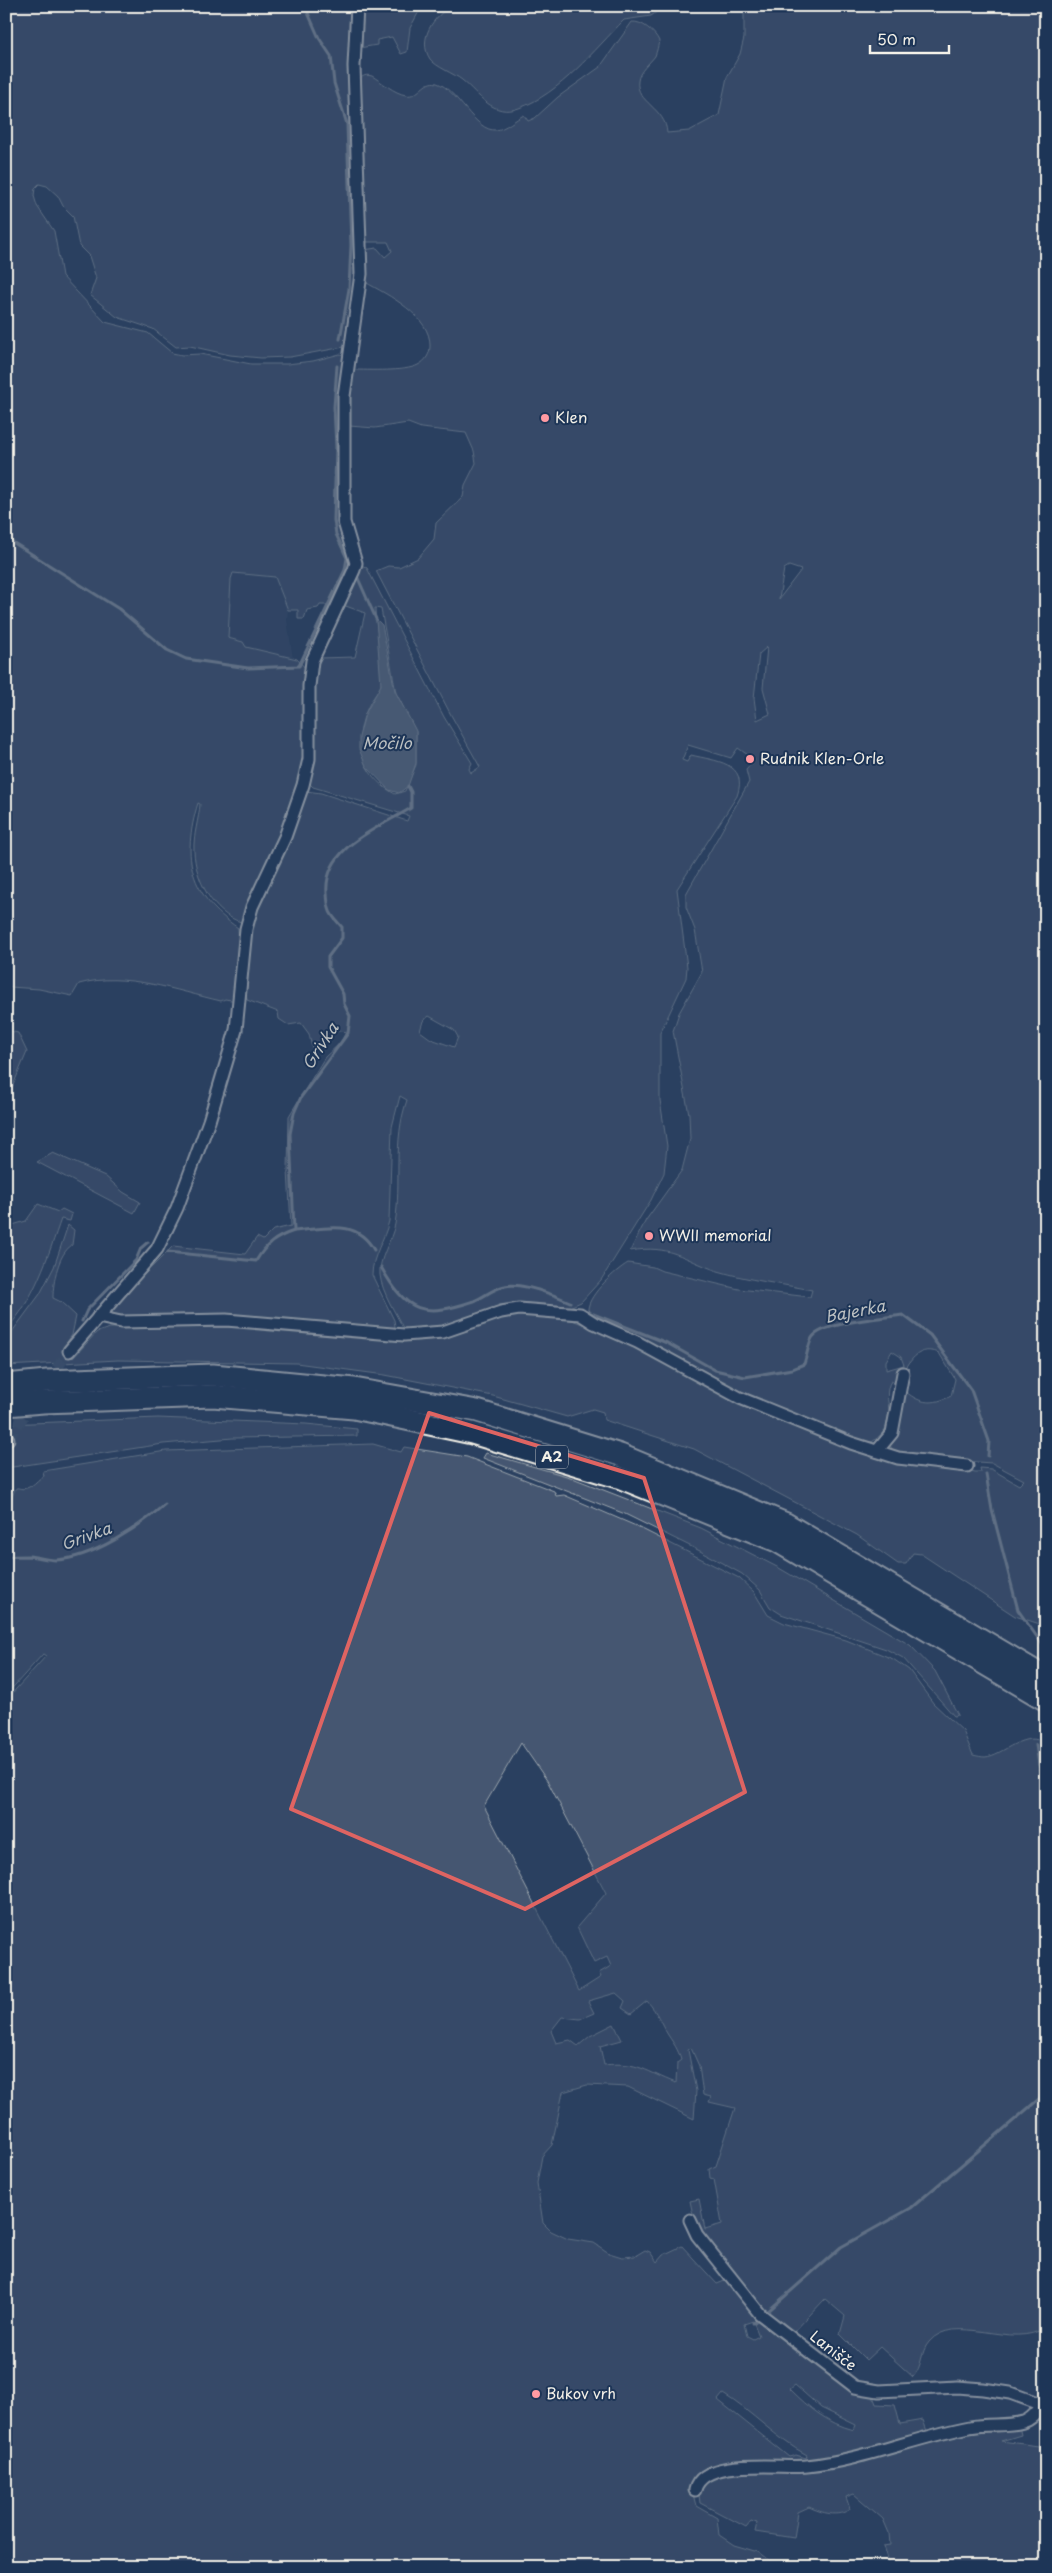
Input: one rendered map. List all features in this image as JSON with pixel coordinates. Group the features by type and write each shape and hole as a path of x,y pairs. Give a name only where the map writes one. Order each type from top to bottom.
{"highway":[{"name":"A2","path":"6,1385 47,1381 213,1376 354,1389 477,1410 620,1455 786,1524 1046,1678"},
{"name":"A2","path":"6,1405 212,1396 354,1408 472,1433 621,1478 777,1541 1046,1700"}],"street":[{"path":"69,1352 158,1249 177,1208 209,1121 236,1030 244,947 250,914 285,837 303,785 309,759 309,686 312,661 356,563 344,522 344,396 361,274 354,66 357,6"},
{"path":"98,1317 121,1322 226,1320 404,1335 443,1332 501,1312 519,1310 580,1314 594,1323 638,1342 740,1398 898,1458 967,1466"},
{"path":"877,1451 892,1433 902,1373"},
{"name":"Lanišče","path":"690,2220 697,2236 760,2314 855,2386 879,2391 957,2387 983,2389 1010,2393 1044,2405 1025,2422 972,2426 806,2466 751,2465 733,2468 703,2477 696,2483 695,2490"}],"highlighted area":[{"path":"429,1413 644,1478 745,1792 525,1909 291,1809"}],"shaded area":[{"path":"6,6 351,6 350,92 357,268 348,344 344,347 290,357 261,358 230,355 190,346 176,347 153,329 117,317 90,295 96,278 89,256 79,246 73,216 63,206 58,196 47,186 39,184 35,188 34,196 37,206 54,231 62,276 105,322 148,333 172,353 182,355 200,354 251,364 287,364 313,361 340,354 344,355 339,395 352,558 350,572 333,605 320,605 318,608 307,610 304,619 298,619 298,610 288,610 275,577 233,573 231,579 228,638 243,642 246,647 297,659 307,670 308,709 307,749 298,793 276,850 241,922 231,918 214,903 207,894 198,873 194,845 200,804 198,803 193,823 190,842 191,858 194,874 200,889 209,902 238,928 240,962 237,1001 225,999 221,1001 150,984 114,980 79,984 72,996 39,989 10,987 6,994"},
{"path":"361,6 422,6 410,28 407,52 401,54 392,37 377,40 377,45 359,48"},
{"path":"452,6 665,6 651,16 624,20 563,82 534,101 519,108 502,110 487,103 462,80 436,65 426,51 425,44 429,28 439,15"},
{"path":"744,6 1046,6 1046,1626 1015,1616 921,1554 913,1553 906,1564 898,1564 857,1535 694,1449 604,1420 603,1412 593,1409 567,1417 493,1396 385,1375 296,1363 118,1360 6,1366 6,1340 40,1294 54,1267 68,1225 74,1230 72,1245 67,1249 60,1262 55,1277 53,1298 61,1302 76,1316 72,1335 63,1348 73,1358 97,1332 110,1328 251,1327 412,1338 446,1336 506,1316 527,1313 554,1316 572,1320 628,1342 761,1412 874,1453 893,1461 897,1465 921,1464 936,1468 941,1463 975,1472 981,1472 980,1468 991,1469 1019,1485 1024,1480 992,1463 918,1458 894,1453 889,1443 896,1420 897,1402 906,1392 917,1399 927,1402 938,1401 951,1396 955,1379 939,1353 923,1351 917,1354 904,1372 899,1386 891,1381 887,1396 889,1418 887,1426 882,1434 872,1442 860,1442 765,1407 643,1341 593,1321 589,1314 588,1309 593,1296 610,1277 628,1263 653,1267 662,1271 739,1289 810,1297 812,1290 729,1274 666,1251 644,1249 630,1251 646,1220 682,1170 690,1139 689,1114 673,1031 679,1013 702,972 695,930 686,907 686,894 749,782 746,770 755,760 738,748 731,758 688,745 682,760 687,762 691,755 728,765 738,776 737,796 677,889 687,967 686,978 660,1033 660,1100 667,1146 664,1173 651,1200 601,1280 581,1302 567,1308 513,1306 446,1327 404,1330 386,1296 380,1275 383,1256 395,1224 397,1208 398,1147 402,1116 407,1100 400,1096 392,1127 389,1221 376,1254 372,1275 394,1320 394,1329 234,1318 123,1318 116,1317 112,1312 113,1306 173,1246 245,1254 257,1237 263,1240 273,1230 291,1226 288,1170 289,1116 325,1057 340,1043 346,1032 336,1031 328,1035 316,1051 312,1048 309,1034 301,1023 288,1025 279,1019 278,1012 247,1000 244,984 247,946 253,915 294,826 306,791 321,793 407,821 409,816 313,787 308,782 312,756 316,663 319,658 355,657 365,613 343,605 360,564 367,568 444,717 472,763 469,769 471,773 480,767 376,571 388,566 399,567 418,558 434,539 436,523 463,497 465,485 476,463 474,451 466,433 421,428 408,423 375,428 349,426 348,398 353,370 386,370 412,367 425,359 430,346 428,335 416,316 396,300 365,282 363,250 377,248 385,257 392,251 388,242 363,242 358,93 360,79 367,75 372,76 393,90 406,95 414,94 432,82 437,83 452,93 473,118 488,129 496,130 507,126 524,115 528,121 535,118 558,97 600,67 632,22 636,22 648,28 659,41 655,56 639,77 638,88 641,94 662,117 667,133 689,131 719,115 727,77 740,54 744,38","holes":["789,566 801,570 779,599 784,569","375,608 381,609 396,693 416,732 416,765 405,791 395,794 374,777 362,756 360,744 364,718 370,702 380,688 382,677","767,647 763,688 770,714 757,720 754,698 759,654","429,1016 454,1030 458,1037 454,1047 431,1039 420,1031 423,1021","892,1351 901,1357 904,1365 886,1370 886,1361"]},
{"path":"221,567 275,577 288,610 287,620 293,659 245,647 243,642 226,637"},
{"path":"6,1030 18,1033 27,1052 6,1102"},
{"path":"53,1153 105,1176 123,1192 140,1202 134,1213 37,1162"},
{"path":"38,1204 58,1212 62,1209 72,1214 70,1221 61,1219 32,1292 16,1318 6,1329 6,1227 26,1221"},
{"path":"158,1418 306,1424 357,1429 357,1436 233,1438 163,1444 6,1468 6,1451 12,1444 6,1441 6,1424"},
{"path":"373,1444 401,1452 404,1447 467,1457 554,1491 556,1496 564,1495 636,1526 739,1578 754,1592 768,1615 784,1623 846,1640 893,1659 909,1670 933,1703 963,1731 973,1755 985,1757 1030,1739 1046,1744 1046,2327 1033,2333 1017,2335 969,2330 954,2330 940,2333 926,2346 913,2377 880,2347 866,2360 840,2334 845,2316 825,2299 791,2335 760,2309 729,2276 704,2239 695,2220 690,2201 699,2199 705,2229 722,2224 714,2179 710,2178 709,2169 716,2166 735,2108 709,2102 711,2097 703,2095 699,2066 691,2048 688,2050 696,2091 694,2119 628,2087 587,2085 563,2092 552,2145 542,2156 537,2183 543,2223 551,2231 568,2239 594,2243 609,2253 622,2257 635,2256 645,2250 650,2252 657,2262 663,2255 682,2246 717,2284 727,2280 755,2312 872,2393 876,2404 895,2405 900,2424 923,2420 928,2434 829,2460 712,2470 695,2478 691,2486 696,2506 717,2518 719,2535 734,2545 758,2552 778,2567 6,2567 6,1700 46,1656 43,1654 6,1695 6,1505 10,1504 16,1488 22,1489 31,1486 44,1476 43,1471 166,1451","holes":["521,1743 548,1782 606,1893 577,1927 594,1963 607,1957 611,1966 599,1973 601,1977 579,1991 484,1806","616,1993 625,2001 622,2008 631,2014 647,2001 680,2056 681,2060 677,2063 676,2083 642,2068 616,2064 604,2065 600,2046 622,2040 614,2024 590,2036 578,2046 570,2040 556,2043 551,2031 562,2017 580,2019 594,2013 588,2001","753,2321 759,2336 753,2339 747,2336 744,2324","795,2385 821,2408 856,2425 854,2430 827,2419 811,2408 790,2389","723,2394 796,2449 807,2455 806,2458 796,2455 789,2457 718,2400"]},
{"path":"486,1453 570,1477 701,1528 779,1568 910,1645 935,1671 958,1715 954,1716 903,1658 886,1649 781,1614 770,1607 760,1590 742,1574 700,1551 625,1514 483,1458"},
{"path":"1019,2426 1021,2435 1001,2441 1046,2447 1046,2567 894,2567 888,2562 883,2546 890,2545 889,2533 883,2519 854,2494 846,2497 850,2509 845,2512 830,2514 809,2507 798,2512 794,2538 755,2532 757,2523 751,2521 746,2527 700,2503 698,2487 715,2474 791,2468 954,2434"}],"water":[{"name":"Močilo","path":"376,619 382,625 395,691 416,731 416,763 408,786 399,793 389,790 366,766 359,749 359,737 365,714 381,685"}],"waterway":[{"path":"305,6 319,38 331,56 334,83 347,124 351,245 349,289 340,339"},
{"path":"6,538 119,609 167,650 186,659 248,668 299,666 345,570 347,558 336,534 334,520 336,447 334,407 337,366"},
{"path":"357,576 376,619"},
{"name":"Grivka","path":"168,1252 256,1261 272,1242 294,1231 290,1134 294,1113 301,1097 348,1033 350,1016 344,1004 343,994 328,967 328,957 342,938 342,927 332,916 329,909 328,877 334,863 343,851 369,832 411,808 411,792 408,786"},
{"name":"Bajerka","path":"294,1231 329,1228 349,1229 367,1240 374,1250"},
{"path":"82,1321 87,1310 136,1260 141,1248 148,1242"},
{"name":"Bajerka","path":"381,1267 399,1294 418,1308 429,1310 456,1306 474,1301 501,1287 512,1285 538,1290 570,1302"},
{"name":"Bajerka","path":"588,1312 667,1343 715,1370 745,1377 792,1369 804,1364 812,1338 827,1328 840,1324 903,1315 930,1335 971,1390 989,1441 988,1456"},
{"name":"Bajerka","path":"986,1474 992,1510 1018,1610 1042,1644"},
{"name":"Grivka","path":"6,1557 29,1556 56,1560 85,1554 115,1540 165,1504"},
{"path":"1036,1745 1039,1765 1046,1781"},
{"path":"767,2312 841,2247 911,2208 1046,2093"},
{"path":"753,2323 758,2319"}],"tunnel":[{"path":"47,1382 69,1351"},
{"path":"8,1439 34,1401"}],"place":[{"name":"Klen","path":"545,418"},
{"name":"Rudnik Klen-Orle","path":"750,759"},
{"name":"WWII memorial","path":"649,1236"},
{"name":"Bukov vrh","path":"536,2394"}]}
